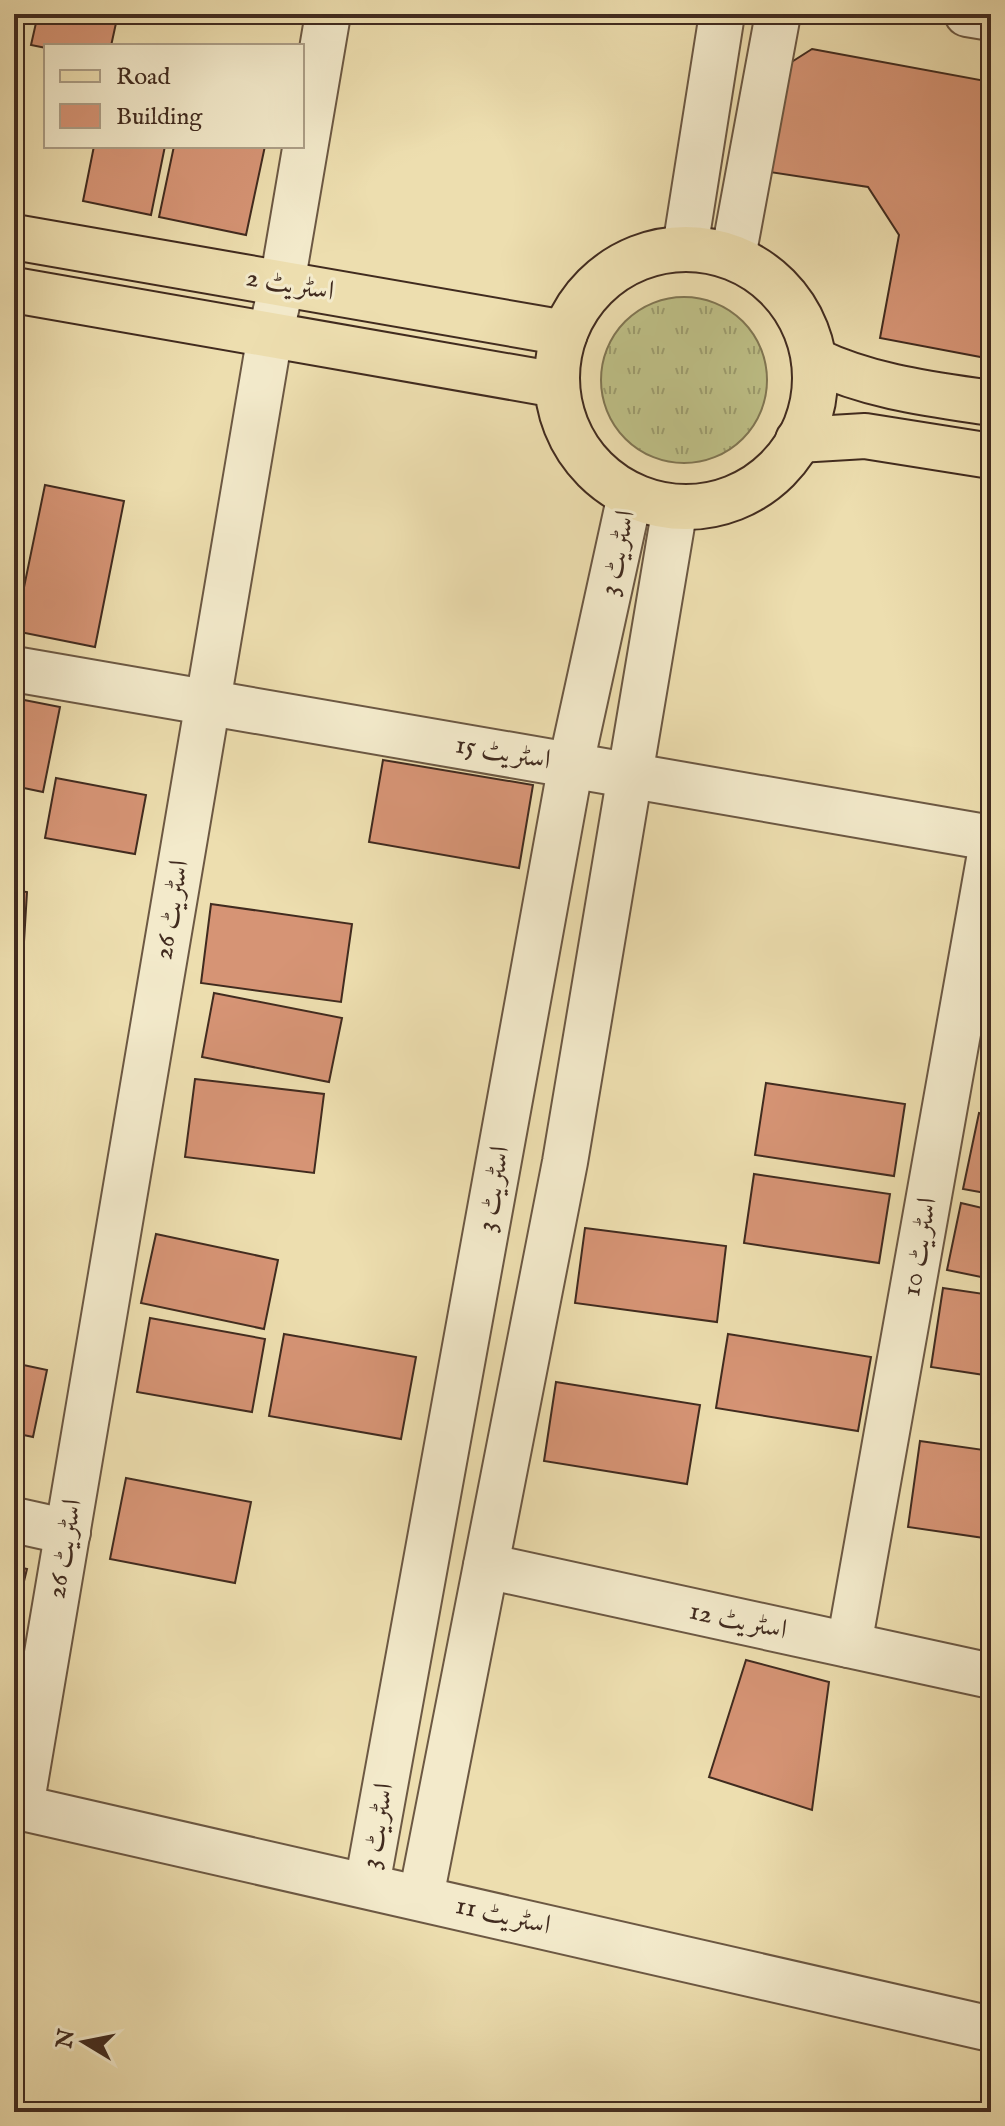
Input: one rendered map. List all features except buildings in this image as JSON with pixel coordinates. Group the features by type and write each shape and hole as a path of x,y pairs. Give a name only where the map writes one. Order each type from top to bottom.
{"main road":[{"name":"اسٹریٹ 2","path":"14,237 565,333"},
{"name":"اسٹریٹ 3","path":"685,248 733,257 771,281 787,297 808,338 814,360 812,401 798,440 776,470 746,492 712,505 675,507 630,495 598,473 584,458 565,423 557,385 565,333 581,303 603,278 642,256 685,248"},
{"name":"اسٹریٹ 2","path":"14,290 557,385"},
{"path":"814,360 847,376 899,389 991,403"},
{"path":"798,440 865,436 991,456"}],"street":[{"name":"اسٹریٹ 26","path":"17,1807 68,1532 270,335 282,284 328,14"},
{"path":"685,248 722,14"},
{"path":"733,257 778,14"},
{"path":"967,14 991,18"},
{"name":"اسٹریٹ 3","path":"367,1885 571,764 630,495"},
{"name":"اسٹریٹ 3","path":"421,1897 565,1162 675,507"},
{"name":"اسٹریٹ 15","path":"14,669 991,838"},
{"name":"اسٹریٹ 10","path":"849,1645 991,848"},
{"path":"14,1520 68,1532"},
{"name":"اسٹریٹ 12","path":"486,1566 991,1676"},
{"name":"اسٹریٹ 11","path":"17,1807 991,2029"}],"green space":[{"path":"684,297 716,304 742,322 760,348 767,380 760,412 742,438 716,456 684,463 652,456 626,438 608,412 601,380 608,348 626,322 652,304"}]}
